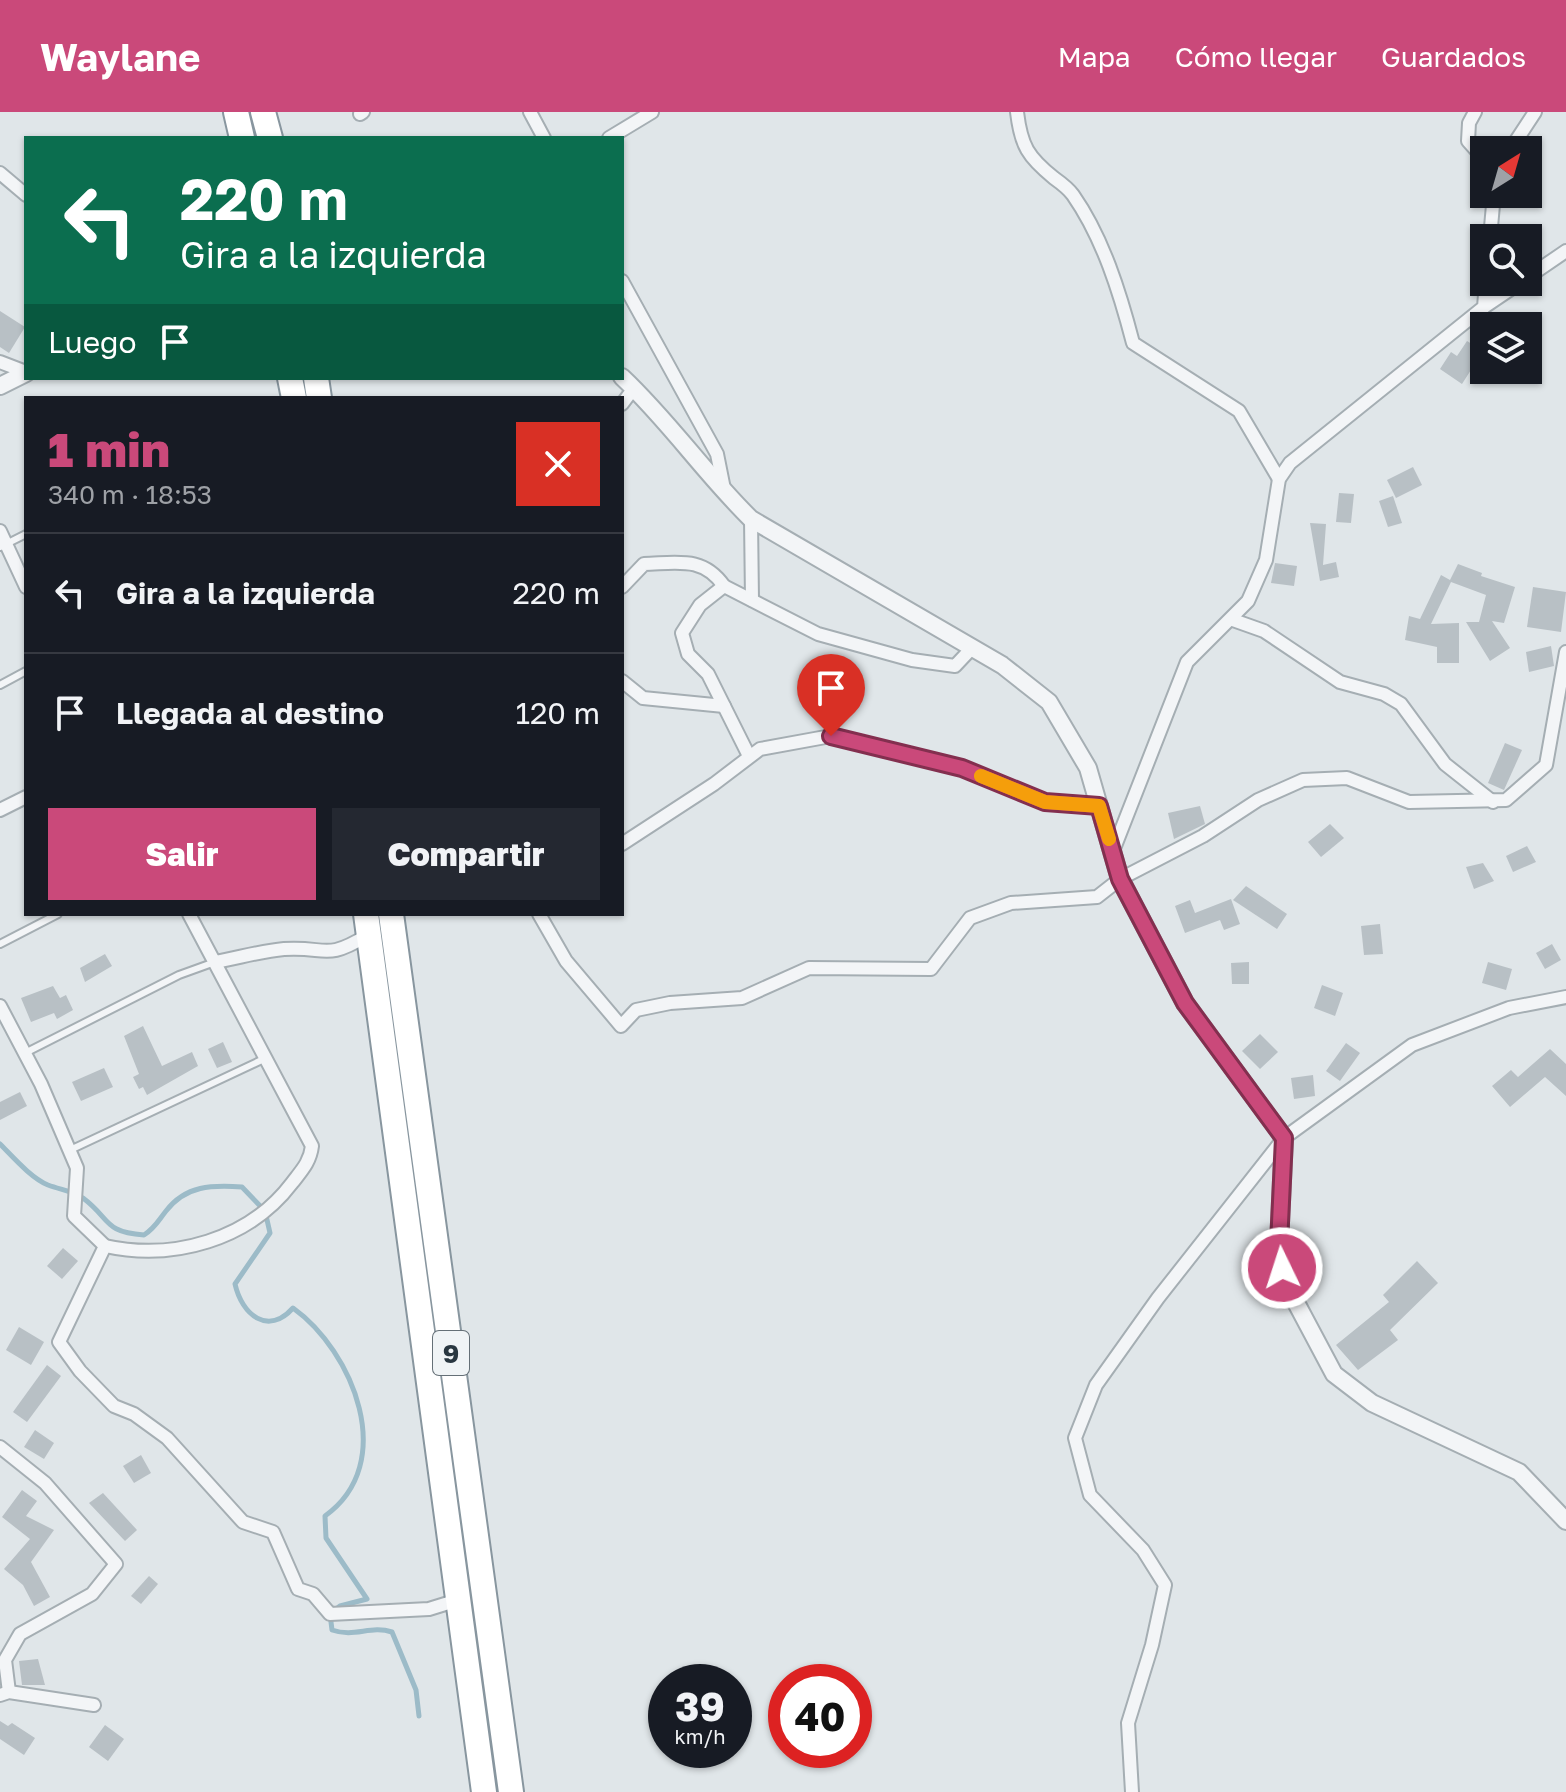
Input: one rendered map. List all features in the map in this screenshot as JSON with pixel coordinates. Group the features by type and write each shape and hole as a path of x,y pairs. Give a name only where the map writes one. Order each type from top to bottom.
{"highway":[{"path":"236,112 242,136"},
{"path":"263,112 269,136"},
{"name":"9","path":"391,916 511,1792"},
{"name":"9","path":"367,925 484,1792"}],"street":[{"path":"530,112 543,136"},
{"path":"612,136 652,112"},
{"path":"1017,112 1020,141 1037,164 1072,193 1093,232 1121,295 1133,343 1239,411 1279,479"},
{"path":"1470,143 1469,123 1475,112"},
{"path":"1519,136 1535,112"},
{"path":"0,173 24,193"},
{"path":"1542,267 1566,251"},
{"path":"624,285 717,454 724,493"},
{"path":"1484,307 1485,296"},
{"path":"1113,851 1187,662 1233,620 1248,601 1266,560 1279,479 1290,463 1500,296"},
{"path":"0,362 24,372"},
{"path":"0,386 24,374"},
{"path":"628,382 657,409 724,493 751,519 1002,665 1049,702 1088,768 1120,879 1185,1003 1284,1138 1279,1244 1282,1268 1292,1295 1334,1374 1372,1403 1519,1472 1566,1521"},
{"path":"751,519 752,600"},
{"path":"0,531 3,545 24,583"},
{"path":"624,585 644,564 688,562 712,570 724,586 818,634 912,660 955,666 971,649"},
{"path":"724,586 700,605 682,633 688,654 708,674 749,756"},
{"path":"1233,620 1264,631 1340,682 1384,694 1401,704 1445,764 1493,802"},
{"path":"540,916 566,961 621,1026 636,1010 670,1003 742,998 809,968 931,969 970,918 1011,903 1097,897 1120,879 1203,836 1258,800 1303,780 1347,778 1409,802 1506,800 1546,765 1566,652"},
{"path":"624,683 643,698 724,706"},
{"path":"624,843 714,784 760,749 831,736 950,765 1045,802 1099,806"},
{"path":"1551,743 1566,744"},
{"path":"0,810 24,798"},
{"path":"0,1006 25,1053 77,1168 74,1216 105,1246 132,1252 227,1237 279,1200 311,1159 312,1146 190,916"},
{"path":"215,962 286,949 327,954 344,949 367,925"},
{"path":"1132,1792 1128,1723 1152,1645 1165,1585 1143,1550 1090,1495 1075,1438 1105,1372 1158,1298 1284,1138 1412,1045 1509,1008 1566,997"},
{"path":"105,1246 59,1342 80,1371 114,1406 134,1414 167,1438 243,1522 273,1532 298,1589 313,1594 330,1614 429,1609 458,1600"},
{"path":"0,1447 45,1483 116,1564 92,1594 20,1634 5,1660 5,1693 94,1705"}],"lane":[{"path":"3,545 24,535"},
{"path":"0,685 24,672"},
{"path":"0,944 54,916"},
{"path":"25,1053 179,975 215,962"},
{"path":"69,1151 266,1058"}],"building":[{"path":"0,311 24,329 9,353 0,347"},
{"path":"1467,341 1470,343 1470,371 1462,384 1440,369 1451,352 1457,356"},
{"path":"1413,467 1422,485 1396,498 1387,480"},
{"path":"1339,493 1354,494 1351,523 1336,522"},
{"path":"1393,496 1402,523 1388,527 1379,501"},
{"path":"1310,523 1326,524 1323,565 1336,562 1339,577 1320,581"},
{"path":"1275,563 1297,566 1294,586 1271,583"},
{"path":"1458,564 1482,573 1481,576 1515,587 1504,623 1492,621 1510,648 1490,661 1466,622 1479,622 1486,595 1451,582 1431,624 1459,623 1459,663 1437,663 1437,647 1405,640 1409,616 1420,619 1441,575 1450,580"},
{"path":"1533,587 1566,592 1561,632 1527,627"},
{"path":"1551,646 1554,666 1529,672 1526,652"},
{"path":"1505,743 1522,750 1504,790 1488,783"},
{"path":"1200,806 1205,824 1174,839 1168,813"},
{"path":"1330,824 1344,838 1321,857 1308,842"},
{"path":"1527,846 1536,862 1513,872 1506,856"},
{"path":"1483,863 1494,881 1474,889 1466,867"},
{"path":"1246,886 1287,914 1277,929 1233,900"},
{"path":"1231,899 1240,924 1224,930 1220,920 1185,933 1175,906 1190,900 1195,913"},
{"path":"1380,924 1383,954 1364,955 1361,926"},
{"path":"1552,944 1561,960 1545,969 1536,953"},
{"path":"105,954 112,966 85,982 80,968"},
{"path":"1249,962 1249,984 1232,984 1231,963"},
{"path":"1488,962 1512,969 1506,990 1482,983"},
{"path":"1322,985 1343,993 1335,1016 1314,1008"},
{"path":"53,986 60,998 66,995 73,1010 57,1019 54,1013 31,1022 21,998"},
{"path":"143,1026 162,1066 192,1052 198,1066 147,1095 143,1087 139,1089 133,1077 139,1074 124,1036"},
{"path":"1260,1034 1278,1052 1260,1069 1242,1051"},
{"path":"223,1042 232,1062 217,1068 208,1049"},
{"path":"1346,1043 1360,1053 1340,1081 1326,1071"},
{"path":"1550,1049 1566,1064 1566,1096 1545,1077 1510,1107 1492,1086 1511,1070 1518,1077"},
{"path":"104,1068 113,1087 81,1101 72,1082"},
{"path":"1313,1075 1315,1096 1294,1099 1291,1078"},
{"path":"20,1092 27,1106 0,1120 0,1102"},
{"path":"63,1248 78,1261 62,1279 47,1266"},
{"path":"1417,1261 1438,1283 1390,1330 1398,1340 1358,1370 1336,1345 1389,1302 1383,1295"},
{"path":"19,1327 44,1342 31,1365 6,1350"},
{"path":"47,1365 61,1376 27,1422 13,1412"},
{"path":"35,1430 54,1443 44,1459 24,1447"},
{"path":"141,1455 151,1473 134,1483 123,1466"},
{"path":"22,1490 37,1501 26,1516 54,1530 31,1562 50,1597 34,1606 23,1585 4,1569 30,1539 2,1517"},
{"path":"103,1493 137,1530 125,1541 89,1503"},
{"path":"149,1576 158,1584 141,1604 131,1596"},
{"path":"38,1659 45,1685 22,1685 19,1661"},
{"path":"0,1721 8,1726 12,1723 35,1738 24,1755 0,1739"},
{"path":"105,1725 124,1739 108,1761 89,1747"}],"waterway":[{"path":"0,1144 35,1177 48,1185 79,1195 121,1231 144,1235 174,1202 200,1188 242,1187 265,1211 270,1233 235,1284 238,1295 257,1318 274,1320 293,1308 315,1327 334,1351 349,1379 359,1408 363,1438 360,1467 347,1494 325,1516 326,1538 367,1599 340,1606 330,1614 332,1630 348,1633 392,1632 416,1690 419,1716"}],"slow traffic":[{"path":"981,776 1045,802 1099,806 1109,839"}],"route":[{"path":"831,736 962,768 1045,802 1099,806 1120,879 1185,1003 1284,1138 1279,1244 1282,1268"}]}
